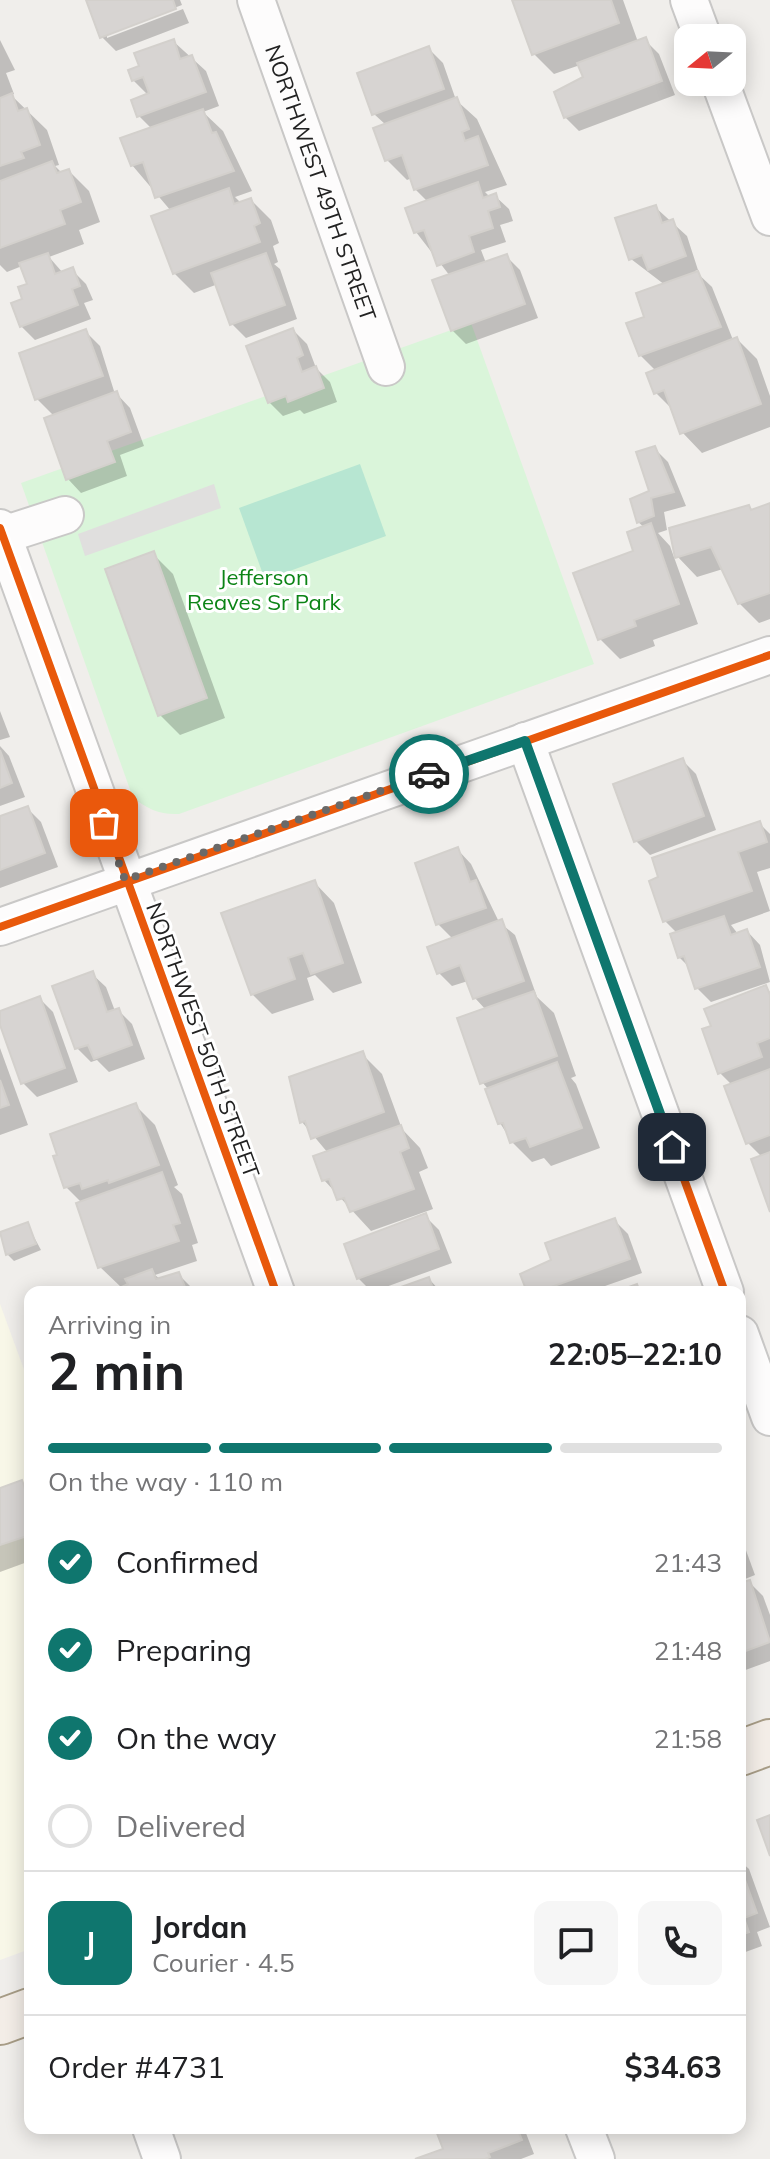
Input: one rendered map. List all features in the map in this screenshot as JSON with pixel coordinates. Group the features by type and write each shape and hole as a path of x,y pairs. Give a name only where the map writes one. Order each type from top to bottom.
{"main road":[{"path":"746,1751 770,1742"},
{"path":"0,2022 24,2013"}],"street":[{"name":"NORTHWEST 49TH STREET","path":"256,0 386,367"},
{"path":"689,0 698,24"},
{"path":"725,96 770,217"},
{"path":"1,531 65,515"},
{"name":"NORTHWEST 50TH STREET","path":"1,531 274,1286"},
{"path":"0,927 125,880 770,655"},
{"path":"525,741 723,1286"},
{"path":"746,1351 770,1417"},
{"path":"153,2134 162,2159"},
{"path":"586,2134 596,2159"}],"shaded area":[{"path":"214,484 221,508 85,556 78,534"},
{"path":"0,1304 24,1370 24,1951 0,1960"}],"green space":[{"name":"Jefferson Reaves Sr Park","path":"471,323 594,664 179,814 160,812 133,798 21,483"},
{"path":"360,464 386,536 265,580 239,508"}],"building":[{"path":"86,0 173,0 176,9 100,38"},
{"path":"512,0 611,0 619,23 532,55"},
{"path":"646,37 662,81 564,118 554,92 583,77 577,63"},
{"path":"174,39 180,59 192,55 206,92 137,117 131,100 149,93 143,77 132,81 128,70 139,66 134,53"},
{"path":"429,46 444,89 372,115 357,73"},
{"path":"12,93 18,111 27,108 40,145 21,152 24,158 0,166 0,98"},
{"path":"457,97 469,129 462,132 465,141 478,136 488,165 414,190 402,155 385,161 373,128"},
{"path":"203,109 212,133 216,132 234,171 155,198 143,162 131,166 120,138"},
{"path":"52,161 57,173 69,169 81,202 60,210 65,224 0,248 0,181"},
{"path":"478,182 483,198 496,193 500,207 488,211 493,228 469,236 474,252 437,266 424,230 414,233 405,208"},
{"path":"229,188 234,204 251,198 260,223 254,226 260,242 173,274 151,216"},
{"path":"656,205 662,223 673,219 686,256 648,270 642,255 629,260 615,218"},
{"path":"48,253 55,274 73,267 80,286 72,289 78,305 20,327 11,303 22,299 18,287 27,284 19,263"},
{"path":"266,253 285,305 230,325 211,273"},
{"path":"507,254 525,304 451,331 432,280"},
{"path":"698,271 721,327 639,356 626,323 644,317 636,293"},
{"path":"293,328 303,355 297,358 302,372 316,366 324,388 288,402 286,396 268,403 246,346"},
{"path":"86,329 103,376 35,400 19,353"},
{"path":"737,337 761,404 680,434 664,390 654,394 646,373"},
{"path":"117,391 131,432 107,441 115,462 66,480 44,418"},
{"path":"655,446 674,492 651,498 654,516 637,523 630,499 649,491 636,452"},
{"path":"770,503 770,593 738,604 711,547 675,558 669,528 749,505 751,510"},
{"path":"651,523 679,604 634,620 636,626 598,640 573,573 633,551 627,532"},
{"path":"154,551 207,698 158,716 105,569"},
{"path":"0,750 12,783 0,788"},
{"path":"683,758 704,816 634,842 613,784"},
{"path":"28,806 45,853 0,870 0,816"},
{"path":"760,821 767,842 738,852 752,891 663,922 649,881 658,877 652,858"},
{"path":"458,847 470,882 476,880 486,908 436,925 415,863"},
{"path":"315,880 343,963 311,974 303,953 288,958 295,979 251,995 221,913"},
{"path":"724,916 731,935 747,929 760,967 695,989 684,956 678,958 670,934"},
{"path":"502,919 524,981 473,999 460,965 437,974 427,947"},
{"path":"93,971 107,1012 119,1008 132,1045 94,1059 88,1045 75,1049 52,986"},
{"path":"766,985 770,995 770,1038 757,1043 762,1057 718,1074 702,1029 711,1026 704,1009"},
{"path":"534,991 557,1056 480,1084 457,1018"},
{"path":"40,996 65,1068 21,1084 0,1025 0,1011"},
{"path":"363,1051 384,1112 311,1139 305,1121 300,1123 289,1077"},
{"path":"557,1062 582,1128 530,1147 526,1138 510,1143 503,1123 498,1124 485,1089"},
{"path":"770,1069 770,1135 746,1144 724,1086"},
{"path":"0,1080 9,1105 0,1108"},
{"path":"136,1103 159,1165 109,1183 108,1180 82,1189 80,1183 64,1188 53,1156 57,1155 50,1134"},
{"path":"401,1125 409,1148 400,1152 414,1189 350,1212 344,1198 337,1200 329,1179 322,1181 313,1156"},
{"path":"770,1152 770,1212 751,1159"},
{"path":"162,1172 180,1223 173,1225 179,1241 98,1268 76,1203"},
{"path":"426,1213 439,1249 357,1279 344,1244"},
{"path":"615,1218 630,1259 554,1286 525,1286 520,1274 551,1260 545,1243"},
{"path":"28,1222 36,1244 6,1255 0,1232"},
{"path":"152,1269 156,1279 179,1272 185,1286 124,1286 128,1284 125,1279"},
{"path":"429,1277 432,1286 404,1286"},
{"path":"22,1480 24,1486 24,1537 0,1545 0,1488"},
{"path":"750,1580 770,1642 746,1651 746,1581"},
{"path":"770,1815 770,1856 757,1820"},
{"path":"746,1883 757,1913 746,1917"},
{"path":"437,2134 520,2134 522,2140 488,2153 490,2157 485,2159 415,2159 443,2149"}],"cycle path":[{"path":"0,528 274,1286"},
{"path":"0,927 770,655"},
{"path":"525,741 723,1286"}],"way so far":[{"path":"104,823 125,880 429,774"}],"route":[{"path":"429,774 525,741 672,1147"}]}
